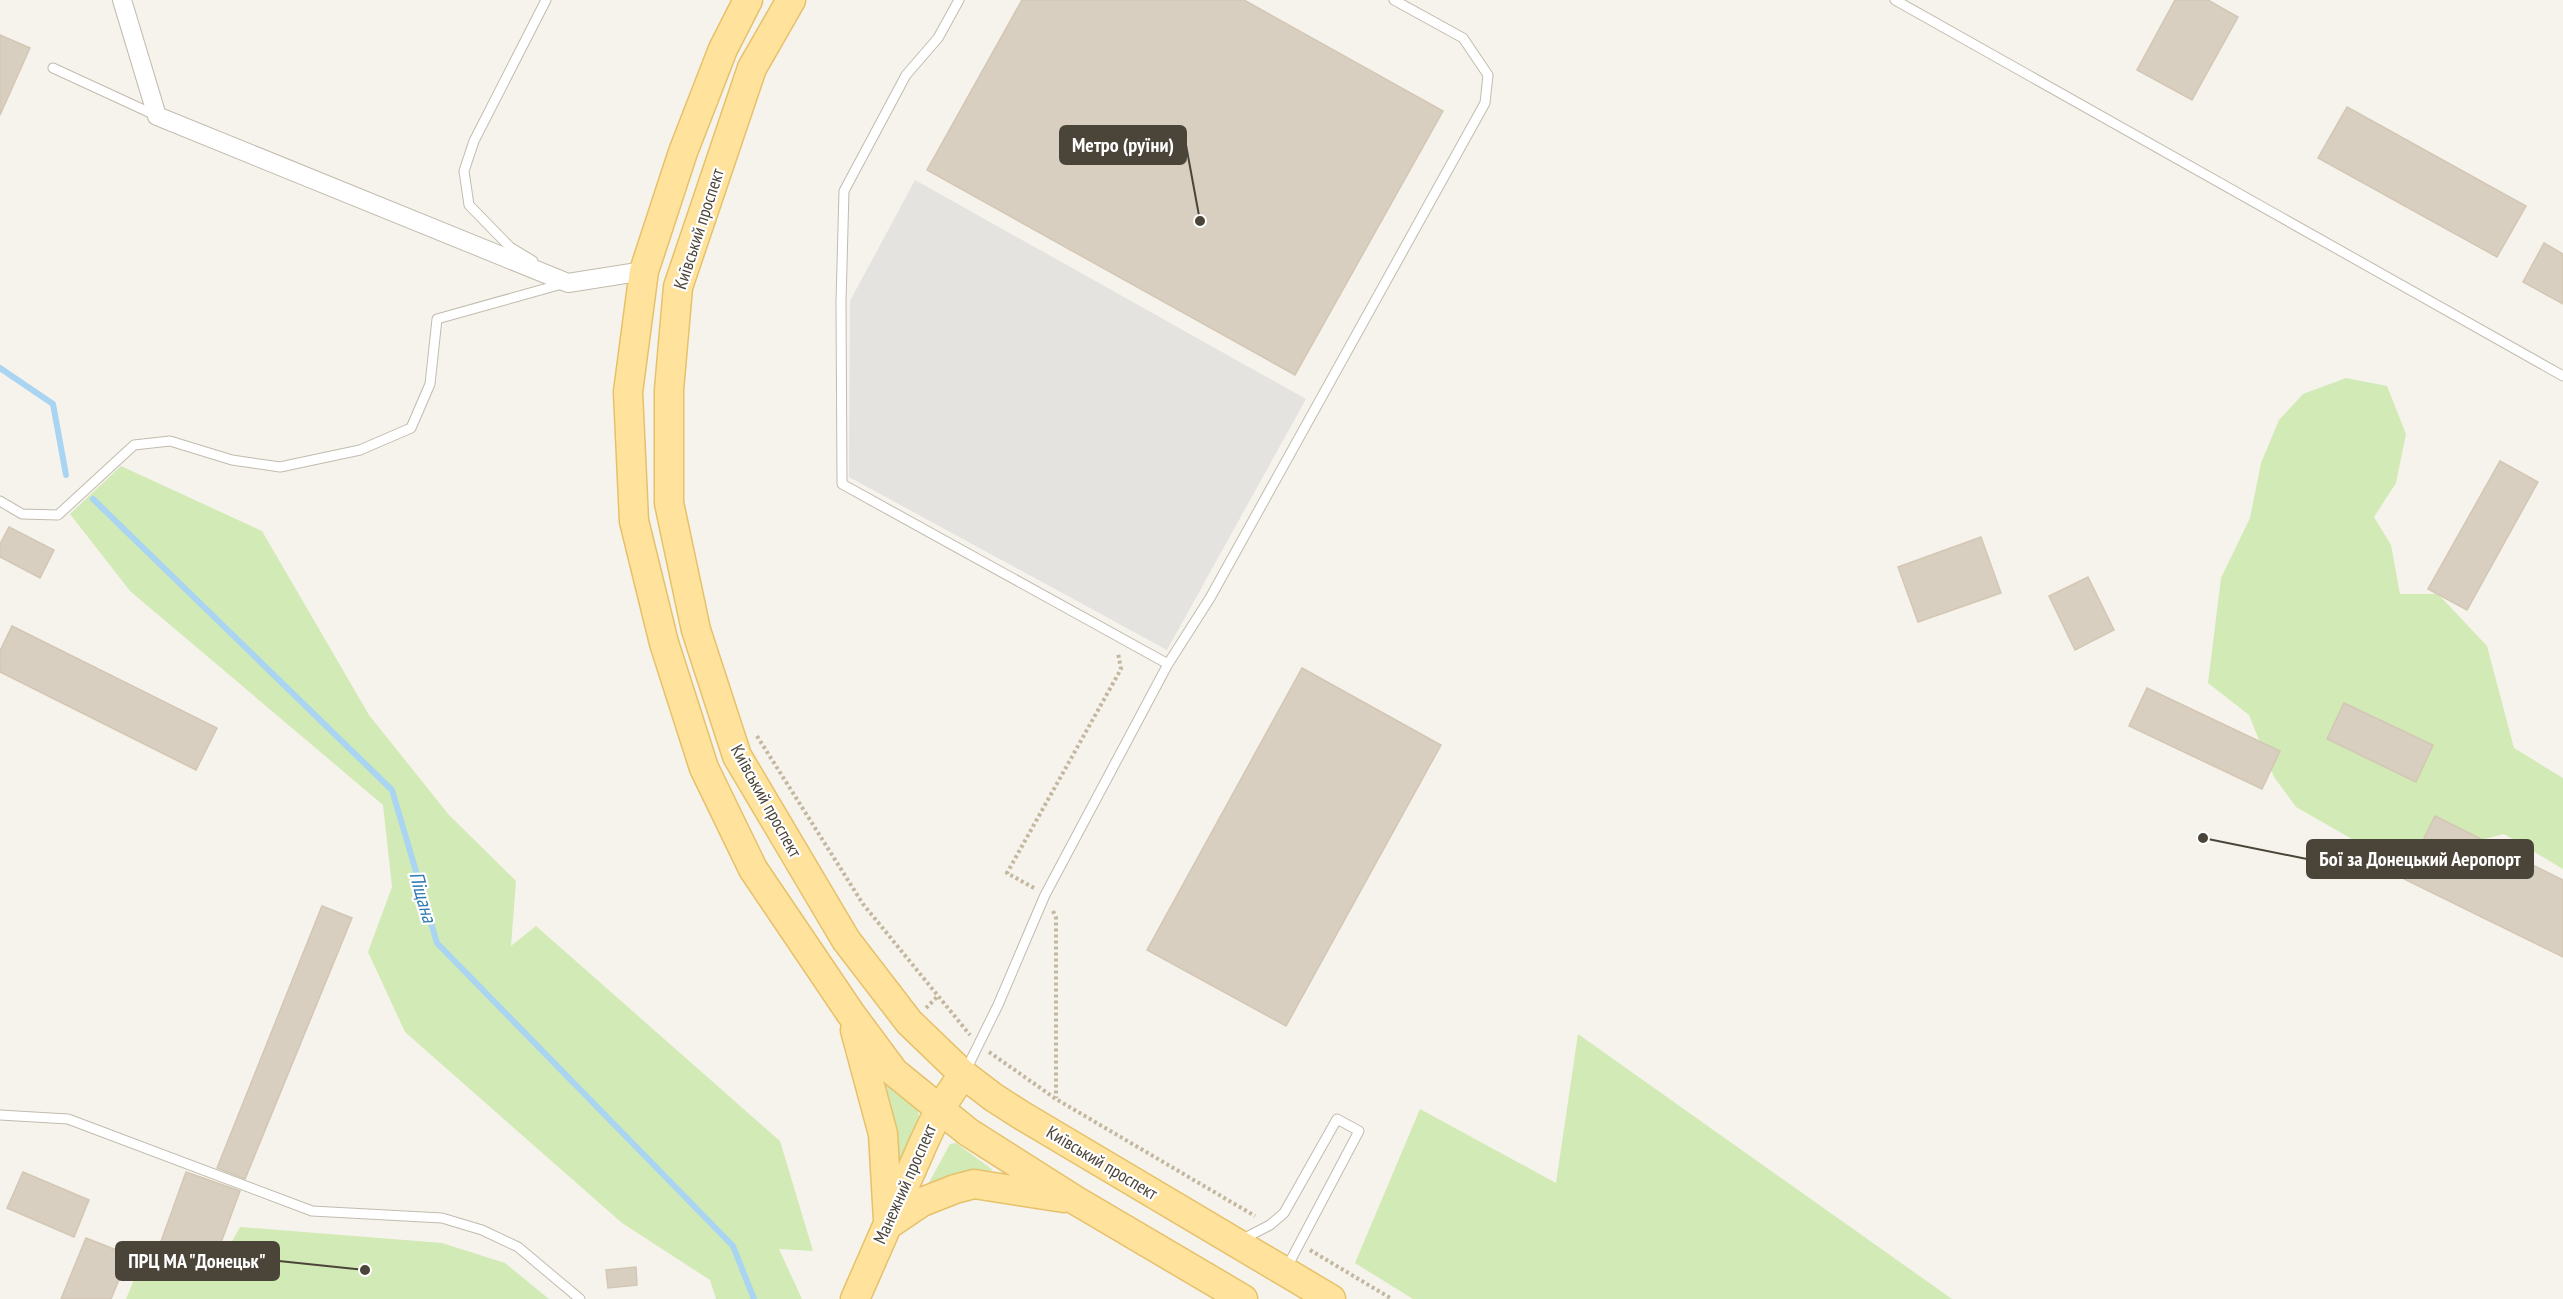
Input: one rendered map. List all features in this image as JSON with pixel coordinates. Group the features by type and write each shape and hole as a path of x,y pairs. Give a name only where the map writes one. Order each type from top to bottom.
{"main road":[{"name":"Київський проспект","path":"748,0 723,49 687,142 644,272 628,392 634,521 664,644 704,768 753,869 851,1014 894,1072 968,1132 1075,1200 1243,1299"},
{"name":"Київський проспект","path":"791,0 752,68 678,287 669,390 669,504 696,630 737,756 853,949 909,1022 963,1074 1021,1115 1331,1299"},
{"path":"753,869 790,845"},
{"path":"851,1014 883,1134 888,1225"},
{"name":"Манежний проспект","path":"855,1299 939,1110 963,1074"},
{"path":"888,1225 922,1202 974,1184 1075,1200"}],"street":[{"path":"122,0 157,116 568,283 644,272"}],"lane":[{"path":"546,0 474,141 464,171 469,205 510,247 568,283"},
{"path":"959,0 938,39 906,75 844,191 841,302 842,484 1167,664"},
{"path":"963,1074 998,1005 1046,895 1167,664 1210,598 1485,103 1488,75 1463,38 1394,0"},
{"path":"1895,0 2563,376"},
{"path":"53,68 157,116"},
{"path":"0,501 22,514 58,515 134,445 170,441 232,460 280,467 360,450 411,428 430,384 437,319 568,283"},
{"path":"0,1115 68,1119 312,1211 442,1218 482,1230 518,1248 580,1299"},
{"path":"1235,1243 1270,1225 1284,1213 1337,1119 1359,1131 1285,1272"}],"path":[{"path":"734,745 757,736 863,904 937,997 978,1044 1056,1099 1270,1225"},
{"path":"1299,1244 1392,1299"}],"green space":[{"path":"2346,378 2387,386 2406,434 2396,483 2374,517 2391,545 2400,594 2438,594 2487,646 2514,748 2563,778 2563,869 2504,834 2403,860 2359,843 2296,807 2274,777 2249,715 2208,683 2221,578 2250,518 2261,463 2279,420 2303,394"},
{"path":"121,466 262,531 369,715 449,815 516,881 511,946 536,926 780,1141 813,1251 779,1249 802,1299 716,1299 710,1280 622,1223 405,1032 368,952 392,887 383,805 130,591 70,514"},
{"path":"1578,1034 1952,1299 1413,1299 1355,1263 1420,1109 1556,1183"},
{"path":"878,1075 918,1110 919,1118 897,1171"},
{"path":"956,1143 993,1170 926,1188 950,1144"},
{"path":"240,1227 442,1243 505,1263 549,1299 126,1299 147,1248 213,1276"}],"shaded area":[{"path":"915,180 1306,399 1167,650 849,477 850,301"}],"building":[{"path":"1022,0 1244,0 1443,111 1295,375 927,170"},
{"path":"2175,0 2208,0 2238,17 2192,100 2137,70"},
{"path":"0,35 30,48 0,115"},
{"path":"2347,107 2526,206 2497,257 2318,158"},
{"path":"2544,243 2563,254 2563,304 2523,282"},
{"path":"2500,461 2538,482 2467,610 2428,589"},
{"path":"9,527 54,550 40,578 0,557 0,544"},
{"path":"1981,537 2001,593 1918,622 1898,567"},
{"path":"2088,577 2114,630 2075,650 2049,596"},
{"path":"12,626 217,728 196,770 0,672 0,651"},
{"path":"1302,668 1441,745 1286,1026 1147,950"},
{"path":"2147,688 2280,751 2262,789 2129,726"},
{"path":"2344,703 2433,745 2416,782 2327,739"},
{"path":"2435,816 2563,880 2563,957 2404,879"},
{"path":"322,906 352,918 245,1179 217,1168"},
{"path":"23,1172 89,1200 74,1237 7,1208"},
{"path":"186,1172 240,1191 212,1267 159,1247"},
{"path":"86,1238 129,1255 111,1299 61,1299"},
{"path":"636,1267 637,1285 608,1288 606,1270"}],"waterway":[{"name":"Піщана","path":"0,368 53,404 66,475"},
{"name":"Піщана","path":"93,499 392,790 437,943 733,1246 754,1299"}],"place":[{"name":"Метро (руїни)","path":"1200,221"},
{"name":"Бої за Донецький Аеропорт","path":"2203,838"},
{"name":"ПРЦ МА \"Донецьк\"","path":"365,1270"}]}
